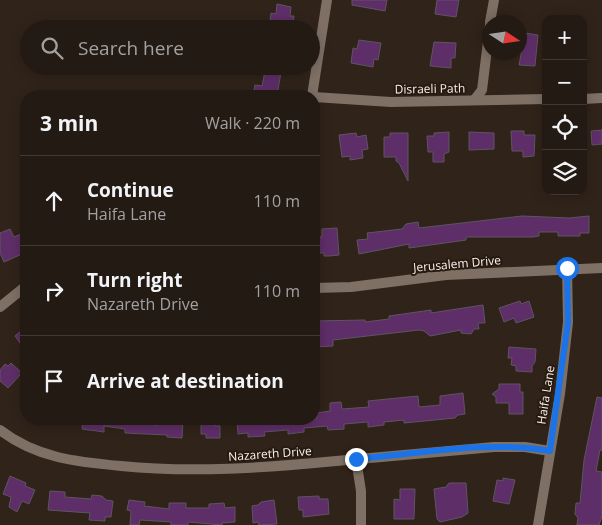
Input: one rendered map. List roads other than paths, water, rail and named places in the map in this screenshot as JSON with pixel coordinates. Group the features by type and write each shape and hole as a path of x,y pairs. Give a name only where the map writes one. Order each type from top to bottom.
{"street":[{"path":"320,51 328,0"},
{"path":"492,15 494,0"},
{"path":"475,99 482,90 486,60"},
{"path":"314,90 316,75"},
{"name":"Disraeli Path","path":"320,97 391,102 475,99 542,100"},
{"path":"587,99 602,98"},
{"name":"Jerusalem Drive","path":"320,288 351,287 446,275 567,268 602,268"},
{"name":"Haifa Lane","path":"538,525 568,322 567,268"},
{"path":"0,307 20,291"},
{"name":"Nazareth Drive","path":"0,430 14,441 30,449 67,461 166,470 249,469 494,447 525,447 550,451"},
{"path":"356,459 361,491 361,525"}]}
